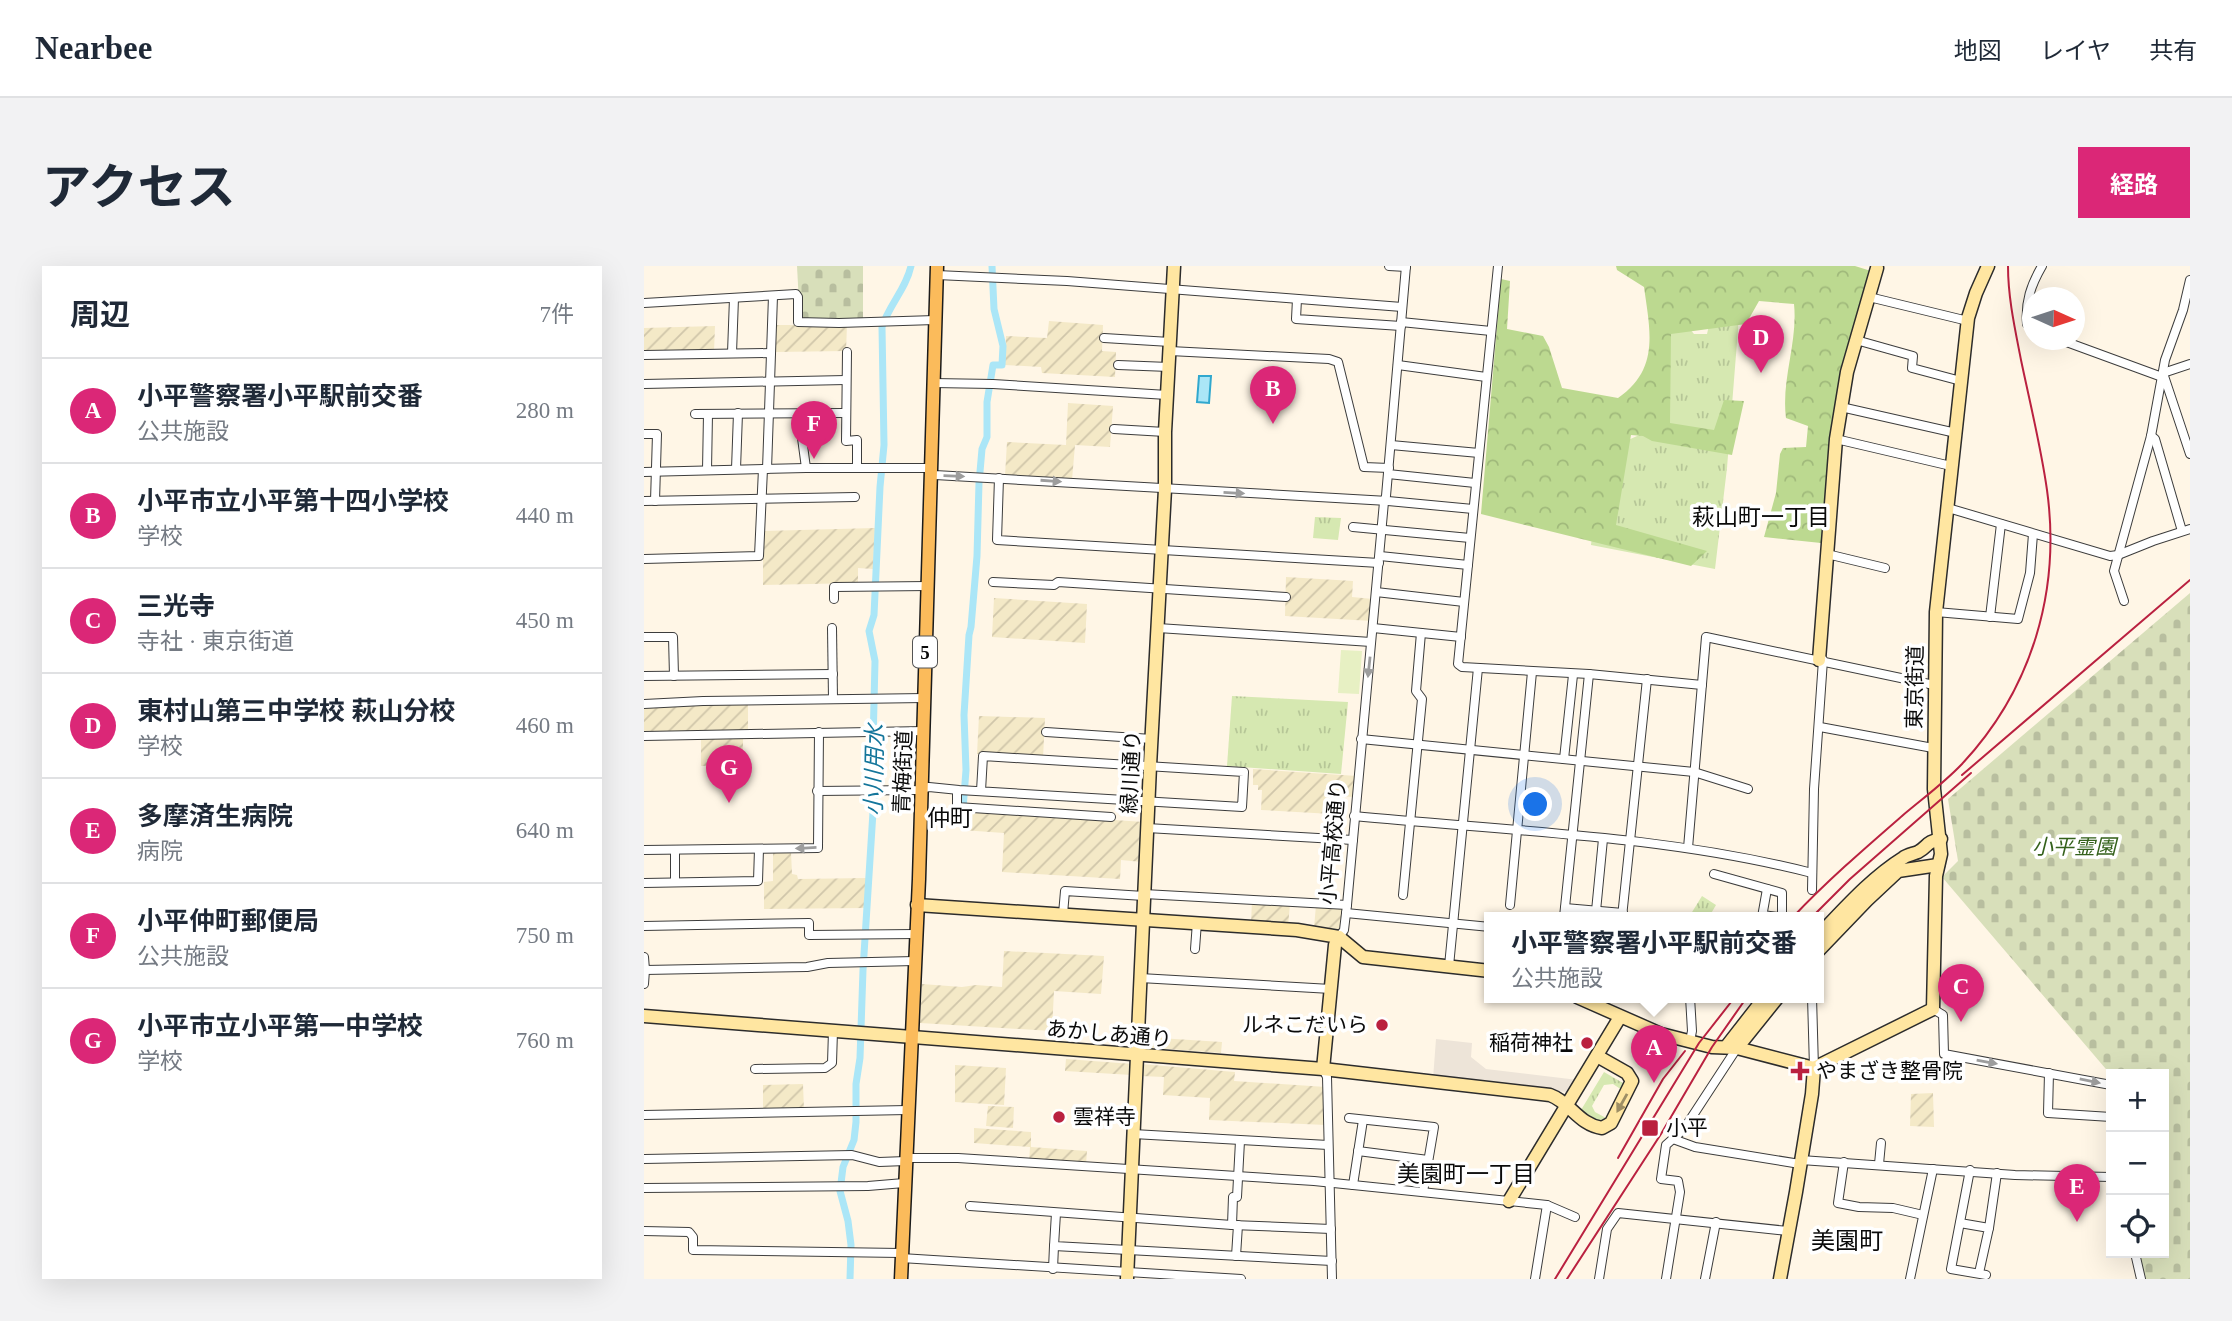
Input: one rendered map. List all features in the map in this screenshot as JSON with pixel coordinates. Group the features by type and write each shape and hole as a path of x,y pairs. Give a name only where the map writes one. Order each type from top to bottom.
{"main road":[{"name":"青梅街道","path":"901,1279 922,789 937,270"}],"street":[{"name":"緑川通り","path":"1127,1276 1174,266"},
{"path":"1389,266 1406,267"},
{"path":"1498,266 1458,664 1462,667 1589,674 1702,685"},
{"name":"東京街道","path":"1938,1012 1936,876 1941,839 1935,804 1933,748 1936,612 1968,321 1988,266"},
{"path":"2030,287 2042,266"},
{"name":"小平高校通り","path":"1332,1279 1327,1077 1323,1069 1335,945 1344,930 1406,267"},
{"path":"1812,890 1814,789 1836,439 1847,372 1874,267"},
{"path":"937,270 991,277 1402,307"},
{"path":"2124,601 2113,571 2151,436 2165,360 2183,310 2190,280"},
{"path":"644,303 796,294 798,323 935,320"},
{"path":"644,559 759,556 769,413 773,296"},
{"path":"732,353 734,298"},
{"path":"1868,298 1968,321"},
{"path":"1297,299 1296,319 1491,331"},
{"path":"1104,338 1338,362 1364,467 1475,483"},
{"path":"1856,341 1913,356 1912,368 1961,381"},
{"path":"2085,348 2163,375 2190,364"},
{"path":"847,352 846,441 857,440 857,467"},
{"path":"644,355 771,353"},
{"path":"1118,365 1169,367"},
{"path":"1398,365 1486,377"},
{"path":"2163,375 2190,454"},
{"path":"644,384 846,380"},
{"path":"933,383 1167,395"},
{"path":"1841,407 1955,433"},
{"path":"736,469 738,413"},
{"path":"803,413 802,438 806,468"},
{"path":"695,414 846,413"},
{"path":"707,470 709,414"},
{"path":"1114,429 1165,432"},
{"path":"644,434 657,434 655,500"},
{"path":"1948,508 2092,552 2118,555 2186,530 2155,439 2151,436"},
{"path":"1836,439 1951,466"},
{"path":"1391,445 1479,453"},
{"path":"644,472 927,468 935,475 1473,509"},
{"path":"999,478 997,540 1162,551 1468,565"},
{"path":"644,501 855,497"},
{"path":"1990,617 2001,524"},
{"path":"1353,527 1470,538"},
{"path":"1936,612 2018,619 2030,573 2034,534"},
{"path":"1827,554 1885,568"},
{"path":"993,582 1054,585 1058,582 1286,597"},
{"path":"834,600 834,587 928,586"},
{"path":"1376,592 1464,602"},
{"path":"832,628 833,699"},
{"path":"1158,628 1371,642"},
{"path":"1373,628 1461,637"},
{"path":"1403,895 1422,699 1416,691 1421,633"},
{"path":"644,637 673,637 674,676"},
{"path":"1688,848 1706,637 1934,685"},
{"path":"1449,967 1478,667"},
{"path":"1510,905 1532,672"},
{"path":"644,676 833,674"},
{"path":"1589,674 1565,912 1603,912"},
{"path":"1564,759 1573,675"},
{"path":"1623,912 1647,679"},
{"path":"644,704 925,698"},
{"path":"1820,727 1933,748"},
{"path":"644,736 924,731"},
{"path":"644,850 818,848 819,732"},
{"path":"1046,732 1152,739"},
{"path":"1362,739 1694,772 1748,789"},
{"path":"817,791 929,787 962,790 1242,807 1244,772 983,756 981,791"},
{"path":"962,790 957,807 1111,817"},
{"path":"1354,817 1688,848 1812,873"},
{"path":"1147,828 1353,840"},
{"path":"1596,911 1603,839"},
{"path":"1824,930 1866,888 1905,856 1921,850 1929,841 1941,839"},
{"path":"644,883 758,881 759,849"},
{"path":"675,850 675,882"},
{"path":"1824,945 1898,871 1938,865"},
{"path":"1714,874 1782,893 1780,912"},
{"path":"1763,912 1767,889"},
{"path":"1063,914 1065,891 1346,909 1484,927"},
{"path":"917,905 1285,929 1339,937 1363,957 1484,970"},
{"path":"1195,949 1197,922"},
{"path":"644,926 809,923 809,935 916,934"},
{"path":"644,957 644,984"},
{"path":"645,970 807,967 828,962 915,961"},
{"path":"1140,978 1331,989"},
{"path":"1601,1003 1661,1034 1814,1068 1938,1012 1944,1054 2106,1084"},
{"path":"1690,1003 1690,1041"},
{"path":"1666,1279 1681,1192 1678,1181 1661,1179 1666,1145 1684,1129 1761,1003"},
{"path":"1732,1048 1773,1003"},
{"path":"1780,1279 1813,1085 1812,1003"},
{"path":"1509,1200 1622,1015"},
{"name":"あかしあ通り","path":"644,1017 1323,1069 1550,1095 1568,1105 1576,1115 1596,1128 1606,1127 1613,1119 1632,1081 1627,1073 1597,1056"},
{"path":"755,1069 825,1068 832,1063 833,1031"},
{"path":"2049,1073 2048,1113 2106,1117"},
{"path":"644,1115 908,1110"},
{"path":"1349,1118 1434,1127 1423,1192"},
{"path":"1353,1185 1363,1120"},
{"path":"1133,1134 1328,1145"},
{"path":"1673,1139 1695,1147 1801,1162 2106,1177"},
{"path":"1236,1256 1233,1197 1237,1197 1240,1141"},
{"path":"1879,1164 1881,1143"},
{"path":"1358,1152 1428,1160"},
{"path":"644,1159 849,1155 879,1161 958,1158 1353,1185 1548,1205 1575,1217"},
{"path":"1844,1162 1838,1203 1859,1207 1894,1208 1923,1215"},
{"path":"1910,1279 1933,1169"},
{"path":"1970,1170 1951,1269 1982,1274 1997,1173"},
{"path":"644,1188 904,1184"},
{"path":"1535,1279 1548,1205"},
{"path":"970,1206 1235,1225 1331,1229"},
{"path":"1053,1269 1056,1213"},
{"path":"1599,1279 1607,1229 1618,1213 1788,1231"},
{"path":"1705,1279 1716,1222"},
{"path":"1960,1223 1989,1228"},
{"path":"644,1231 689,1231 693,1237 693,1250 851,1252 1127,1276 1237,1279"},
{"path":"1054,1246 1332,1261"},
{"path":"2136,1258 2141,1279"}],"shaded area":[{"path":"1049,321 1103,325 1102,351 1116,352 1115,377 1042,373 1041,367 1005,365 1006,336 1047,338"},
{"path":"775,325 847,325 846,351 775,352"},
{"path":"715,326 714,352 644,353 644,328"},
{"path":"1068,403 1113,406 1110,447 1075,445 1072,480 1005,476 1007,442 1066,445"},
{"path":"875,528 873,569 858,568 858,583 763,585 763,531"},
{"path":"1286,577 1353,581 1352,597 1373,599 1372,621 1285,616"},
{"path":"994,598 1087,604 1085,643 992,637"},
{"path":"748,703 748,732 644,734 644,706"},
{"path":"979,716 1045,718 1043,758 977,754"},
{"path":"701,739 743,739 743,765 701,766"},
{"path":"1253,769 1357,776 1355,797 1333,796 1332,814 1261,810 1262,790 1258,790 1258,785 1253,785"},
{"path":"963,810 1144,822 1142,862 1121,860 1120,879 1002,872 1004,833 962,830"},
{"path":"773,852 791,852 792,874 797,875 798,879 867,878 866,908 764,909 764,882 773,881"},
{"path":"1252,901 1290,904 1288,926 1251,923"},
{"path":"1316,905 1344,909 1341,931 1314,928"},
{"path":"1004,951 1104,956 1101,994 1054,991 1052,1031 920,1023 922,984 1002,987"},
{"path":"1143,1037 1222,1042 1221,1053 1142,1047"},
{"path":"1436,1039 1472,1043 1471,1057 1486,1069 1578,1080 1567,1092 1433,1079"},
{"path":"1066,1059 1133,1064 1132,1075 1065,1071"},
{"path":"1141,1064 1235,1072 1234,1081 1326,1087 1326,1125 1209,1120 1210,1098 1163,1095 1164,1077 1141,1076"},
{"path":"955,1065 1006,1068 1004,1105 955,1102"},
{"path":"803,1084 804,1110 763,1110 763,1085"},
{"path":"1933,1093 1934,1127 1910,1126 1911,1094"},
{"path":"988,1106 1014,1107 1013,1128 986,1126"},
{"path":"974,1128 1031,1132 1031,1147 1087,1151 1086,1165 1029,1162 1030,1147 974,1143"}],"green space":[{"path":"797,266 863,266 863,319 800,322"},
{"path":"1616,266 1855,266 1871,271 1840,386 1821,543 1764,537 1776,493 1780,454 1783,448 1806,447 1808,426 1786,418 1794,304 1759,301 1746,324 1671,334 1670,423 1714,430 1724,400 1744,401 1732,455 1631,435 1616,525 1707,551 1691,566 1481,514 1501,279 1510,281 1507,329 1543,336 1562,388 1618,398 1641,375 1649,348 1649,334 1644,287 1617,270"},
{"path":"1714,303 1739,317 1727,468 1715,569 1591,545 1603,444 1617,445 1646,432 1676,312 1694,334 1707,334"},
{"path":"1315,517 1341,518 1338,540 1313,538"},
{"name":"小平霊園","path":"2190,593 2190,1279 2144,1279 2139,1258 2169,1258 2169,1069 2106,1069 1942,877 1958,861 1948,799"},
{"path":"1341,650 1362,651 1359,694 1338,693"},
{"path":"1232,696 1348,702 1341,774 1227,766"},
{"path":"1702,896 1716,905 1712,912 1692,912"},
{"path":"1604,1072 1624,1086 1622,1090 1613,1084 1604,1085 1592,1106 1595,1112 1606,1118 1599,1121 1581,1110"}],"water":[{"path":"1199,376 1211,376 1209,403 1197,402"}],"waterway":[{"name":"小川用水","path":"850,1279 851,1245 840,1191 843,1167 854,1140 856,1122 874,796 875,661 869,631 874,615 884,445 882,327 911,266"},
{"path":"963,809 966,770 964,715 977,556 979,483 982,449 987,437 987,402 993,365 1002,365 1003,346 994,309 992,266"}],"railway":[{"path":"1798,912 1846,865 1962,764 2007,704 2036,637 2045,601 2050,528 2042,458 2012,313 2008,266"},
{"path":"1962,775 2190,580"},
{"path":"1817,912 1850,879 1971,773"},
{"path":"1555,1279 1699,1043 1730,1003"},
{"path":"1567,1279 1661,1134 1712,1047 1743,1003"},
{"path":"1618,1158 1663,1079 1685,1051"}],"place":[{"name":"東村山第三中学校 萩山分校","path":"1761,373"},
{"name":"小平市立小平第十四小学校","path":"1273,424"},
{"name":"小平仲町郵便局","path":"814,459"},
{"name":"小平市立小平第一中学校","path":"729,803"},
{"name":"三光寺","path":"1961,1022"},
{"name":"ルネこだいら","path":"1382,1025"},
{"name":"稲荷神社","path":"1587,1043"},
{"name":"やまざき整骨院","path":"1800,1071"},
{"name":"小平警察署小平駅前交番","path":"1654,1083"},
{"name":"雲祥寺","path":"1059,1117"},
{"name":"小平","path":"1650,1128"},
{"name":"多摩済生病院","path":"2077,1222"}],"district":[{"name":"萩山町一丁目","path":"1761,517"},
{"name":"仲町","path":"950,818"},
{"name":"美園町一丁目","path":"1466,1174"},
{"name":"美園町","path":"1847,1241"}]}
